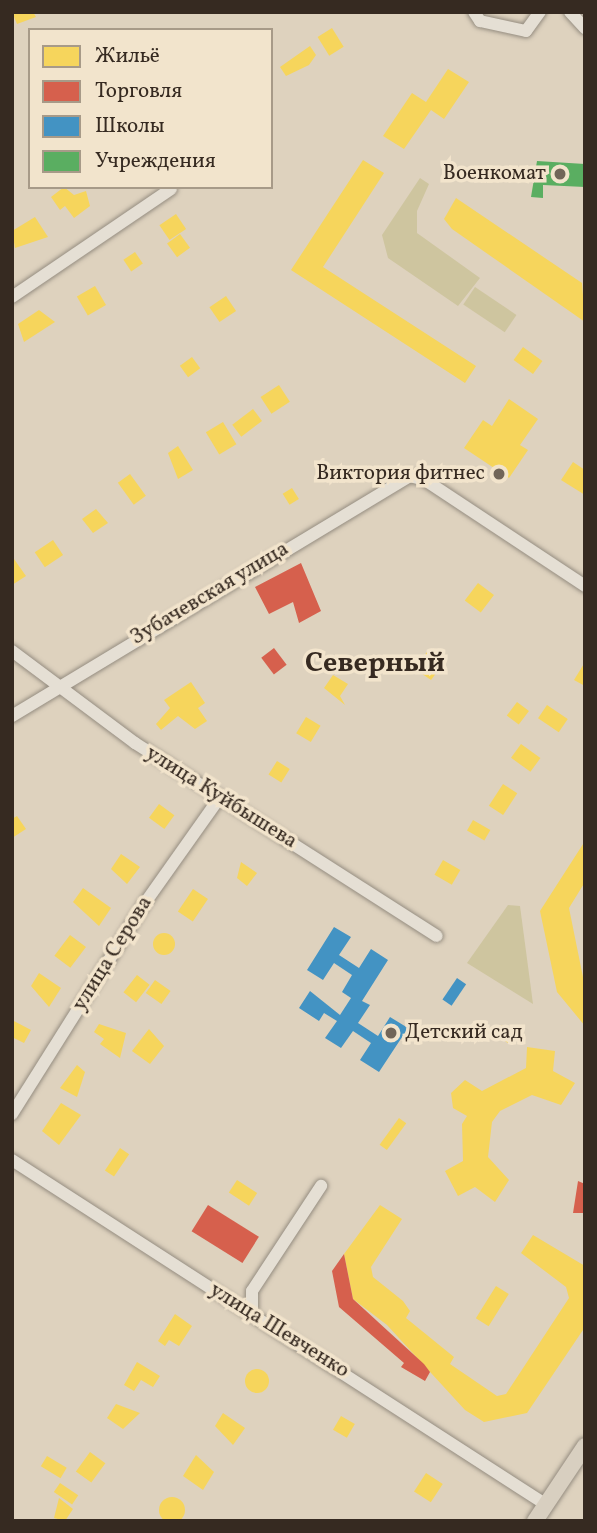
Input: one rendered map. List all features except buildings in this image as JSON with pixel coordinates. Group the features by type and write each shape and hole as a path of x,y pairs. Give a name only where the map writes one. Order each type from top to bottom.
{"main road":[{"path":"535,1521 585,1446"}],"street":[{"path":"474,12 480,22 526,31 540,12"},
{"path":"570,12 585,29"},
{"path":"12,297 171,189"},
{"name":"Зубачевская улица","path":"12,716 410,476 425,480 585,586"},
{"name":"улица Куйбышева","path":"12,651 58,687 220,797 437,936"},
{"name":"улица Серова","path":"12,1114 145,903 220,797"},
{"name":"улица Шевченко","path":"12,1160 545,1504"},
{"path":"252,1315 253,1291 321,1186"}],"shaded area":[{"path":"420,178 429,184 417,211 417,233 480,278 458,306 388,258 382,235"},
{"path":"475,287 516,315 505,332 463,304"},
{"path":"508,905 520,906 533,1004 467,963"}],"place":[{"name":"Военкомат","path":"560,174"},
{"name":"Виктория фитнес","path":"499,474"},
{"name":"Детский сад","path":"391,1033"}],"district":[{"name":"Северный","path":"375,664"}]}
